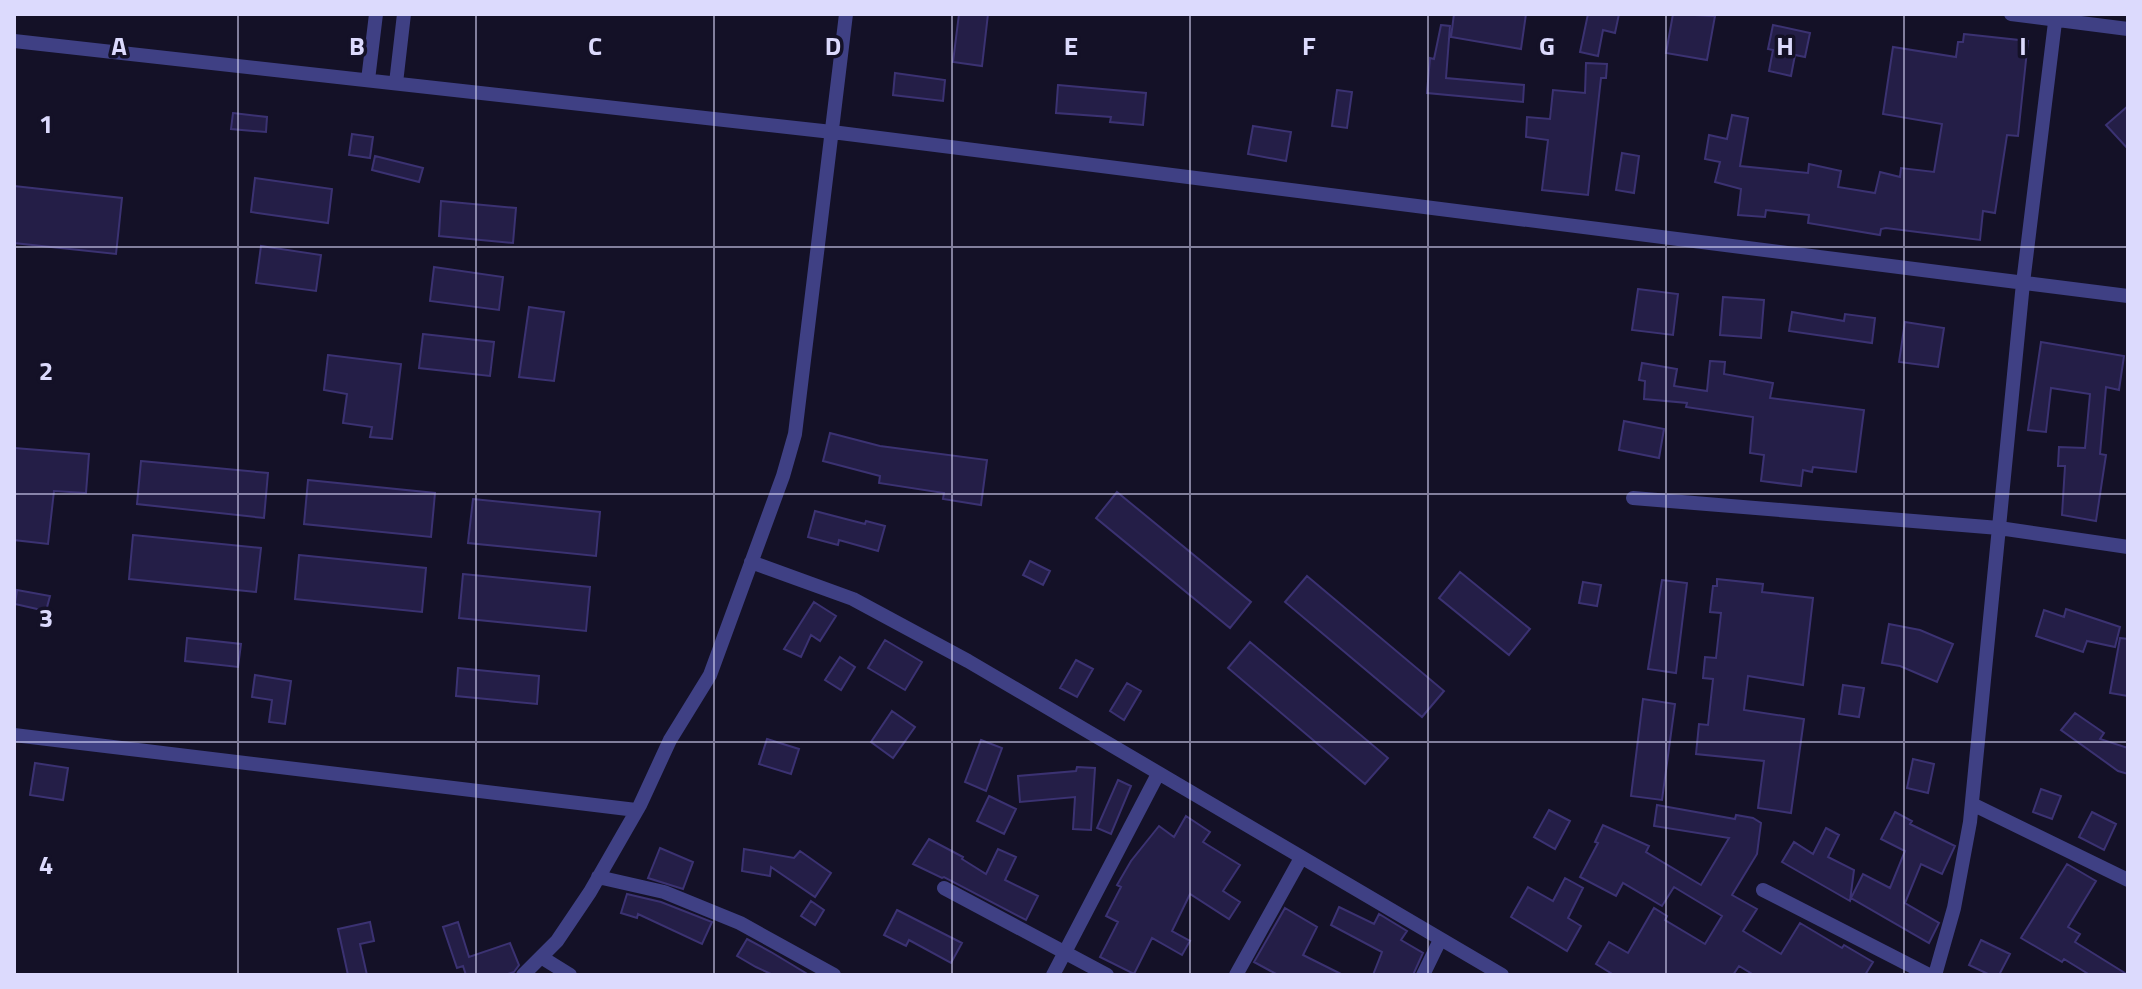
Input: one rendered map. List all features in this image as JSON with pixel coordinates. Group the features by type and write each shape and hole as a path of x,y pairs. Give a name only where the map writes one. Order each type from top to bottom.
{"street":[{"path":"368,80 376,14"},
{"path":"396,83 404,14"},
{"path":"523,975 557,941 598,877 636,810 670,740 710,675 783,476 795,434 846,14"},
{"path":"2011,14 2055,17 2128,29"},
{"path":"1763,890 1932,975 1954,908 1972,804 2023,283 2055,17"},
{"path":"14,41 832,132 2128,296"},
{"path":"1633,498 1999,528 2128,547"},
{"path":"751,562 853,599 968,661 1500,975"},
{"path":"14,735 636,810"},
{"path":"1053,975 1158,774"},
{"path":"1972,804 2128,880"},
{"path":"1236,975 1301,858"},
{"path":"598,877 664,892 740,923 834,975"},
{"path":"944,888 1107,975"},
{"path":"1423,975 1440,940"},
{"path":"541,957 570,975"}],"building":[{"path":"959,14 988,14 982,66 953,62"},
{"path":"1454,14 1526,14 1521,49 1451,37"},
{"path":"1588,14 1619,14 1615,33 1603,30 1598,56 1580,52"},
{"path":"1673,14 1715,16 1707,60 1666,53"},
{"path":"1441,25 1450,26 1446,78 1524,85 1523,102 1427,93 1430,58 1434,59"},
{"path":"1773,25 1810,33 1805,57 1795,55 1791,76 1769,71 1773,50 1768,49"},
{"path":"1964,34 2028,41 2018,136 2007,135 1995,213 1983,211 1980,240 1886,228 1881,229 1880,235 1808,223 1809,215 1766,210 1765,217 1738,215 1741,189 1715,182 1720,162 1705,159 1709,135 1727,139 1732,115 1748,118 1740,166 1808,173 1809,164 1841,171 1838,187 1875,193 1880,172 1900,177 1901,168 1934,172 1942,124 1883,114 1893,47 1956,57 1958,42 1963,42"},
{"path":"1586,63 1607,64 1606,78 1601,78 1588,195 1542,190 1548,140 1526,137 1527,117 1550,119 1553,90 1585,93"},
{"path":"895,73 945,80 943,101 893,95"},
{"path":"1058,85 1146,93 1143,125 1110,122 1111,117 1056,113"},
{"path":"1337,90 1352,92 1347,128 1332,126"},
{"path":"2128,106 2128,149 2106,125"},
{"path":"233,113 267,117 266,132 231,129"},
{"path":"1253,126 1291,132 1286,161 1248,154"},
{"path":"352,134 373,137 370,158 349,155"},
{"path":"1622,153 1639,156 1634,193 1616,190"},
{"path":"375,156 423,168 419,182 372,170"},
{"path":"255,178 332,189 328,223 251,212"},
{"path":"14,186 122,198 116,254 14,243"},
{"path":"441,201 516,208 513,243 439,236"},
{"path":"261,246 321,255 316,291 256,283"},
{"path":"434,267 503,277 499,310 430,301"},
{"path":"1638,289 1678,294 1673,335 1632,330"},
{"path":"1723,297 1764,300 1761,338 1720,335"},
{"path":"529,307 564,312 554,381 519,377"},
{"path":"1792,312 1844,321 1845,314 1875,318 1872,343 1789,331"},
{"path":"1905,322 1944,328 1938,367 1899,362"},
{"path":"423,334 494,342 490,376 419,368"},
{"path":"2041,342 2124,356 2119,390 2106,387 2100,454 2106,455 2096,521 2062,515 2065,466 2058,466 2059,447 2085,448 2090,394 2051,388 2046,432 2028,430"},
{"path":"328,355 401,364 392,439 370,437 372,427 343,423 347,394 324,390"},
{"path":"1710,361 1725,362 1724,374 1773,383 1770,398 1864,410 1856,472 1813,467 1812,472 1803,470 1801,486 1761,481 1764,455 1750,453 1753,417 1686,407 1687,403 1644,399 1645,381 1639,380 1642,363 1677,369 1674,386 1707,391"},
{"path":"1624,421 1664,429 1659,458 1619,450"},
{"path":"830,433 880,446 987,460 981,505 943,499 944,493 879,483 880,476 823,461"},
{"path":"14,448 89,454 86,493 54,491 48,544 14,540"},
{"path":"141,461 268,473 264,518 137,504"},
{"path":"308,480 435,493 431,537 304,524"},
{"path":"1117,492 1251,602 1230,628 1096,518"},
{"path":"473,499 600,512 596,556 468,543"},
{"path":"815,511 885,526 878,551 839,540 838,545 808,537"},
{"path":"133,535 261,548 256,592 129,579"},
{"path":"299,555 426,568 422,612 295,599"},
{"path":"1030,561 1050,571 1043,585 1023,575"},
{"path":"1460,572 1530,629 1509,655 1439,598"},
{"path":"463,574 590,587 586,631 459,618"},
{"path":"1307,576 1444,691 1422,717 1285,602"},
{"path":"1717,579 1763,584 1762,592 1813,598 1803,685 1748,676 1744,710 1804,719 1791,813 1758,808 1764,761 1696,754 1699,724 1708,725 1713,679 1703,678 1705,657 1716,658 1721,613 1710,612 1713,586 1717,586"},
{"path":"1662,580 1687,583 1676,673 1648,669"},
{"path":"1583,582 1601,585 1597,606 1579,603"},
{"path":"17,590 50,596 46,611 15,604"},
{"path":"814,602 836,616 820,641 811,635 801,657 784,649"},
{"path":"2066,609 2120,627 2115,647 2087,641 2083,652 2036,636 2044,610 2064,617"},
{"path":"1889,624 1920,630 1953,644 1937,682 1900,666 1882,663"},
{"path":"187,638 241,644 238,667 185,661"},
{"path":"2120,638 2128,639 2128,696 2110,693"},
{"path":"885,640 922,662 905,690 868,668"},
{"path":"1250,642 1388,758 1365,784 1228,668"},
{"path":"840,657 855,667 841,690 825,680"},
{"path":"1076,660 1093,669 1077,697 1060,688"},
{"path":"458,668 539,676 537,704 456,696"},
{"path":"255,675 291,681 285,724 269,722 272,700 252,697"},
{"path":"1127,683 1141,691 1124,720 1110,711"},
{"path":"1843,685 1864,688 1859,717 1839,714"},
{"path":"1643,699 1675,704 1662,800 1631,796"},
{"path":"892,711 915,727 893,758 871,742"},
{"path":"2075,713 2104,733 2100,739 2128,748 2128,774 2118,771 2061,730"},
{"path":"767,739 799,749 791,774 759,764"},
{"path":"981,740 1002,748 986,791 965,782"},
{"path":"1913,759 1934,764 1928,793 1907,788"},
{"path":"35,763 68,768 63,800 30,795"},
{"path":"1077,767 1095,768 1091,830 1073,829 1075,797 1020,802 1018,776 1076,771"},
{"path":"1118,780 1131,786 1111,834 1097,828"},
{"path":"2041,789 2061,796 2052,819 2033,812"},
{"path":"989,796 1016,809 1004,834 977,821"},
{"path":"1657,805 1735,819 1736,815 1761,823 1757,854 1732,895 1757,909 1743,931 1781,954 1800,923 1873,962 1865,975 1754,975 1739,966 1733,975 1614,975 1596,964 1609,942 1628,953 1654,908 1667,916 1665,920 1705,944 1722,916 1674,887 1662,906 1623,883 1616,896 1580,877 1598,843 1595,842 1603,825 1649,846 1646,852 1701,885 1729,838 1654,826"},
{"path":"1549,810 1570,821 1555,849 1534,837"},
{"path":"1895,812 1912,821 1910,824 1955,846 1942,874 1921,864 1905,903 1939,923 1929,943 1851,898 1863,874 1890,888 1905,851 1881,839"},
{"path":"2092,812 2116,824 2104,850 2079,837"},
{"path":"1186,816 1210,832 1203,842 1240,865 1223,891 1240,902 1229,919 1190,894 1172,931 1190,941 1182,955 1152,938 1134,974 1100,957 1118,922 1106,916 1121,887 1117,885 1131,861 1159,826 1174,837"},
{"path":"1826,828 1839,835 1828,857 1854,870 1850,901 1782,862 1794,842 1813,854"},
{"path":"929,839 963,857 986,874 998,849 1016,857 1005,880 1038,896 1026,920 913,864"},
{"path":"660,848 693,862 683,889 648,878"},
{"path":"744,849 794,858 800,851 831,873 815,897 771,867 770,876 742,871"},
{"path":"2067,864 2096,881 2068,927 2080,934 2075,942 2128,975 2090,975 2021,938"},
{"path":"1565,878 1583,888 1568,918 1581,926 1567,951 1511,917 1528,887 1553,901"},
{"path":"627,894 661,902 712,922 702,944 638,914 637,918 621,913"},
{"path":"811,901 824,910 815,925 801,916"},
{"path":"1339,907 1374,924 1379,914 1407,931 1401,940 1423,953 1413,975 1373,975 1382,952 1331,925"},
{"path":"1285,908 1317,927 1303,955 1343,975 1278,975 1254,962"},
{"path":"897,910 962,943 951,963 909,940 906,946 884,935"},
{"path":"370,922 374,941 360,944 367,975 348,975 338,929"},
{"path":"458,922 469,957 510,943 519,965 514,972 505,975 466,975 463,966 457,968 443,927"},
{"path":"747,939 809,975 773,975 737,956"},
{"path":"1981,940 2010,954 1999,975 1990,975 1969,965"}]}
